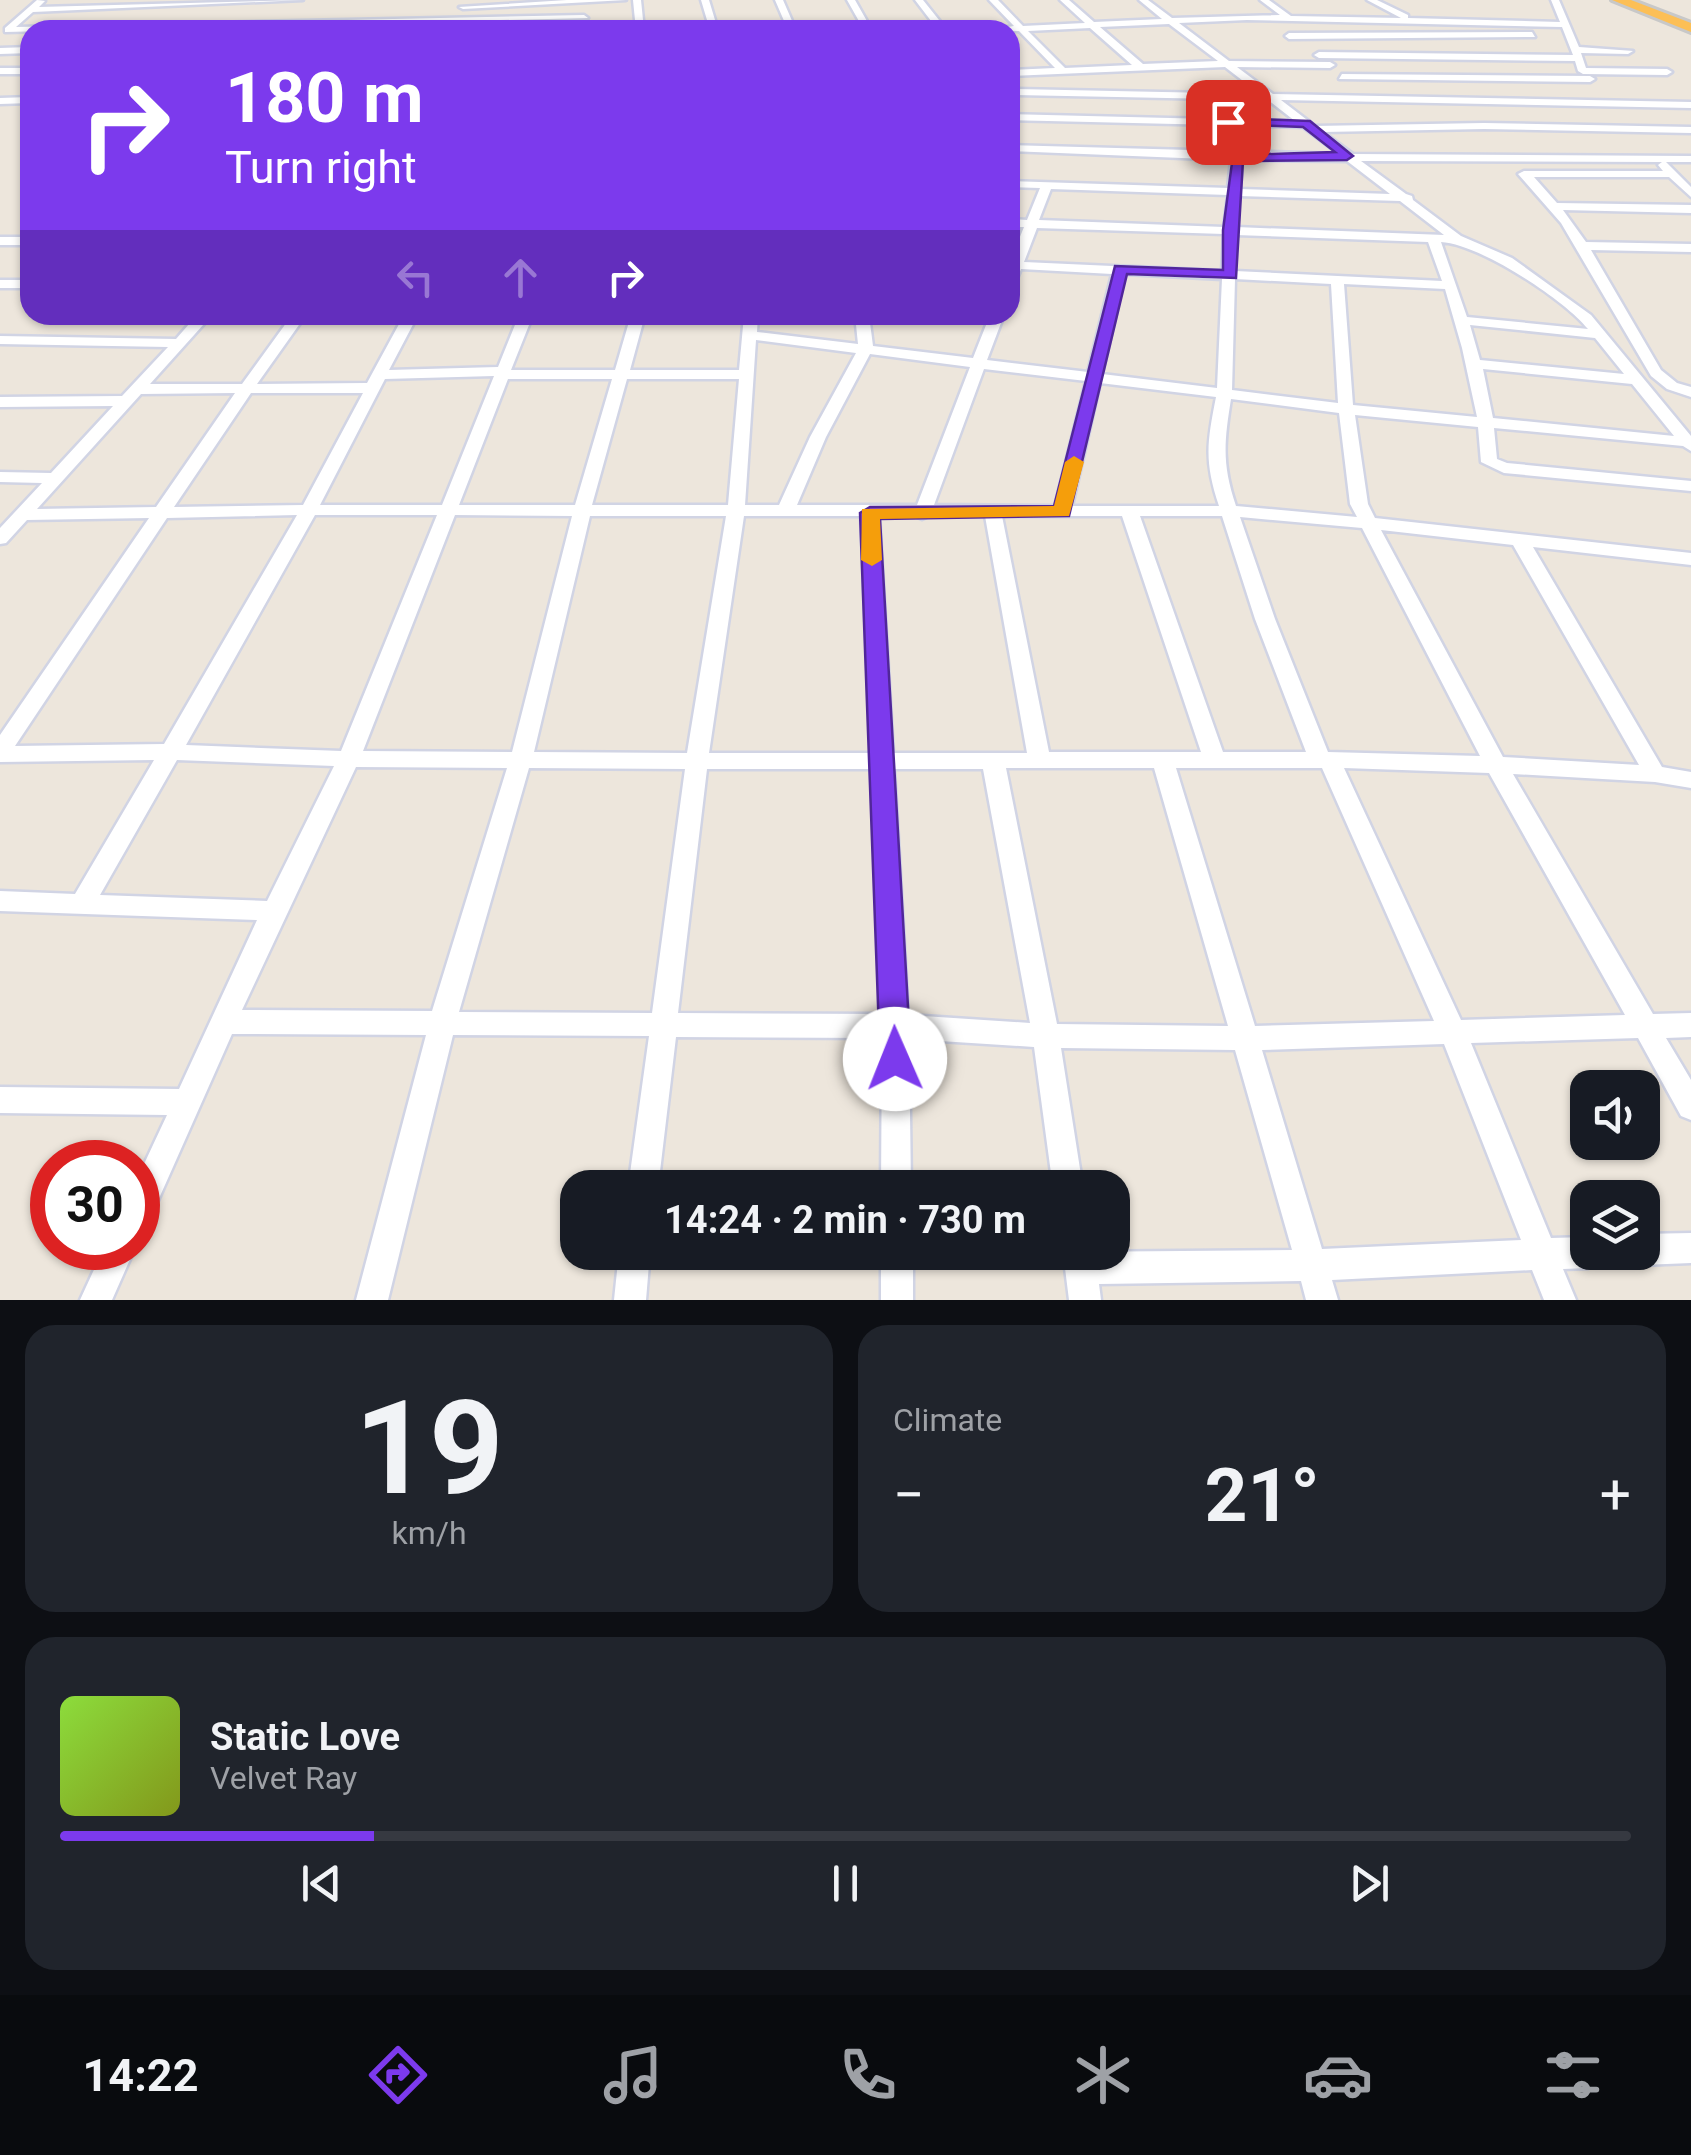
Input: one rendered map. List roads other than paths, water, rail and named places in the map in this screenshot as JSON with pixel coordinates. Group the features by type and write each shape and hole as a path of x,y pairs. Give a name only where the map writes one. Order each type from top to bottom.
{"highway":[{"path":"1619,0 1691,25"},
{"path":"1637,0 1691,25"}],"street":[{"path":"20,30 8,30 43,0"},
{"path":"88,20 113,0"},
{"path":"144,20 176,0"},
{"path":"32,10 300,0"},
{"path":"449,8 622,0"},
{"path":"919,0 935,20"},
{"path":"993,0 1014,20"},
{"path":"1064,0 1140,68"},
{"path":"1143,0 1457,239 1507,261 1586,318 1687,438"},
{"path":"1264,0 1290,19"},
{"path":"1375,2 1404,0"},
{"path":"1555,0 1587,75 1640,130"},
{"path":"437,20 584,18 582,1"},
{"path":"1375,2 1472,58 1558,128"},
{"path":"1311,5 1321,19"},
{"path":"1232,8 1248,17"},
{"path":"366,20 376,13 399,10"},
{"path":"1444,10 1457,20"},
{"path":"1022,28 1248,17 1457,20 1567,31"},
{"path":"1263,19 1319,55 1387,128"},
{"path":"1022,28 1063,71"},
{"path":"1289,36 1440,37 1567,31"},
{"path":"1319,55 1472,58 1628,51"},
{"path":"1020,73 1227,64 1330,65"},
{"path":"1072,118 1090,70"},
{"path":"1342,76 1498,79 1667,72"},
{"path":"1020,92 1691,105"},
{"path":"1020,117 1387,128 1691,130"},
{"path":"1020,149 1237,158 1691,160"},
{"path":"1020,251 1064,151"},
{"path":"1237,158 1230,230 1224,394 1214,445 1216,472 1324,760 1453,1032 1560,1300"},
{"path":"1659,160 1691,194"},
{"path":"1672,174 1524,174 1584,246 1650,364 1672,386 1691,392"},
{"path":"1020,184 1408,198"},
{"path":"1554,206 1691,209"},
{"path":"1020,223 1457,239"},
{"path":"1433,238 1473,364 1488,423 1490,462 1496,466 1691,486"},
{"path":"1584,246 1691,248"},
{"path":"1672,248 1691,266"},
{"path":"1020,265 1451,285"},
{"path":"1062,512 1120,270"},
{"path":"1337,280 1356,490 1369,523 1498,765 1691,1107"},
{"path":"1459,320 1602,335"},
{"path":"0,539 195,325"},
{"path":"0,752 292,325"},
{"path":"82,902 174,752 309,510 406,325"},
{"path":"160,1162 274,911 349,759 522,325"},
{"path":"372,1300 442,1024 521,759 582,511 635,325"},
{"path":"645,1170 696,761 736,510 750,325"},
{"path":"784,512 818,437 866,348 863,325"},
{"path":"922,514 993,325"},
{"path":"749,336 1346,410 1687,438"},
{"path":"0,340 180,343"},
{"path":"1473,364 1639,380"},
{"path":"0,402 503,373 746,374"},
{"path":"0,477 54,478"},
{"path":"20,515 309,510 922,514 1229,511 1684,559 1691,578"},
{"path":"1129,510 1215,760"},
{"path":"870,513 895,1026 896,1170"},
{"path":"994,513 1040,762"},
{"path":"1521,542 1691,800"},
{"path":"0,752 174,752 349,759 1324,760 1498,765 1675,778"},
{"path":"993,761 1046,1036 1065,1170"},
{"path":"1163,761 1322,1300"},
{"path":"0,900 274,911"},
{"path":"224,1022 895,1026 1046,1036 1247,1038 1691,1025"},
{"path":"0,1100 187,1102"},
{"path":"1660,1249 1691,1248"},
{"path":"1081,1274 1570,1252"},
{"path":"96,1300 110,1270"},
{"path":"630,1300 634,1270"},
{"path":"897,1270 897,1300"}]}
